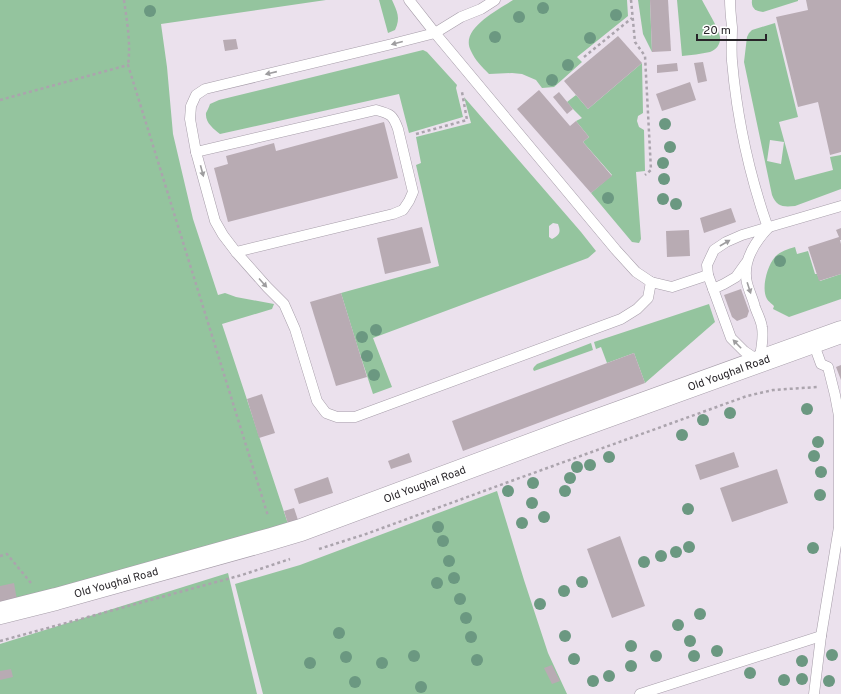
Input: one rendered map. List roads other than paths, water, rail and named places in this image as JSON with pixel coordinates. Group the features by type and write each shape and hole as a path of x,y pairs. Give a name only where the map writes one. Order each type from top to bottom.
{"street":[{"name":"Old Youghal Road","path":"0,613 56,599 301,530 567,431 841,332"}],"lane":[{"path":"409,0 616,250 636,272 651,282 672,287 708,275"},
{"path":"495,0 481,9 461,17 435,33 205,88 196,95 191,106 190,119 196,152 216,221 223,235 236,252 284,304 294,329 317,401 326,413 337,417 355,417 621,319 637,310 648,298 651,282"},
{"path":"730,0 732,59 737,104 743,138 758,199 768,228"},
{"path":"196,152 376,110 389,113 395,121 413,192 403,210 393,214 236,252"},
{"path":"768,228 758,240 751,252 746,272 747,282 762,327 762,344 759,361 744,351 731,338 708,275 707,265 714,250 726,242 768,228 841,206"},
{"path":"713,289 736,277 748,261"},
{"path":"813,342 821,364 828,367 839,416 839,526 821,636 814,694"},
{"path":"640,694 821,636"}]}
